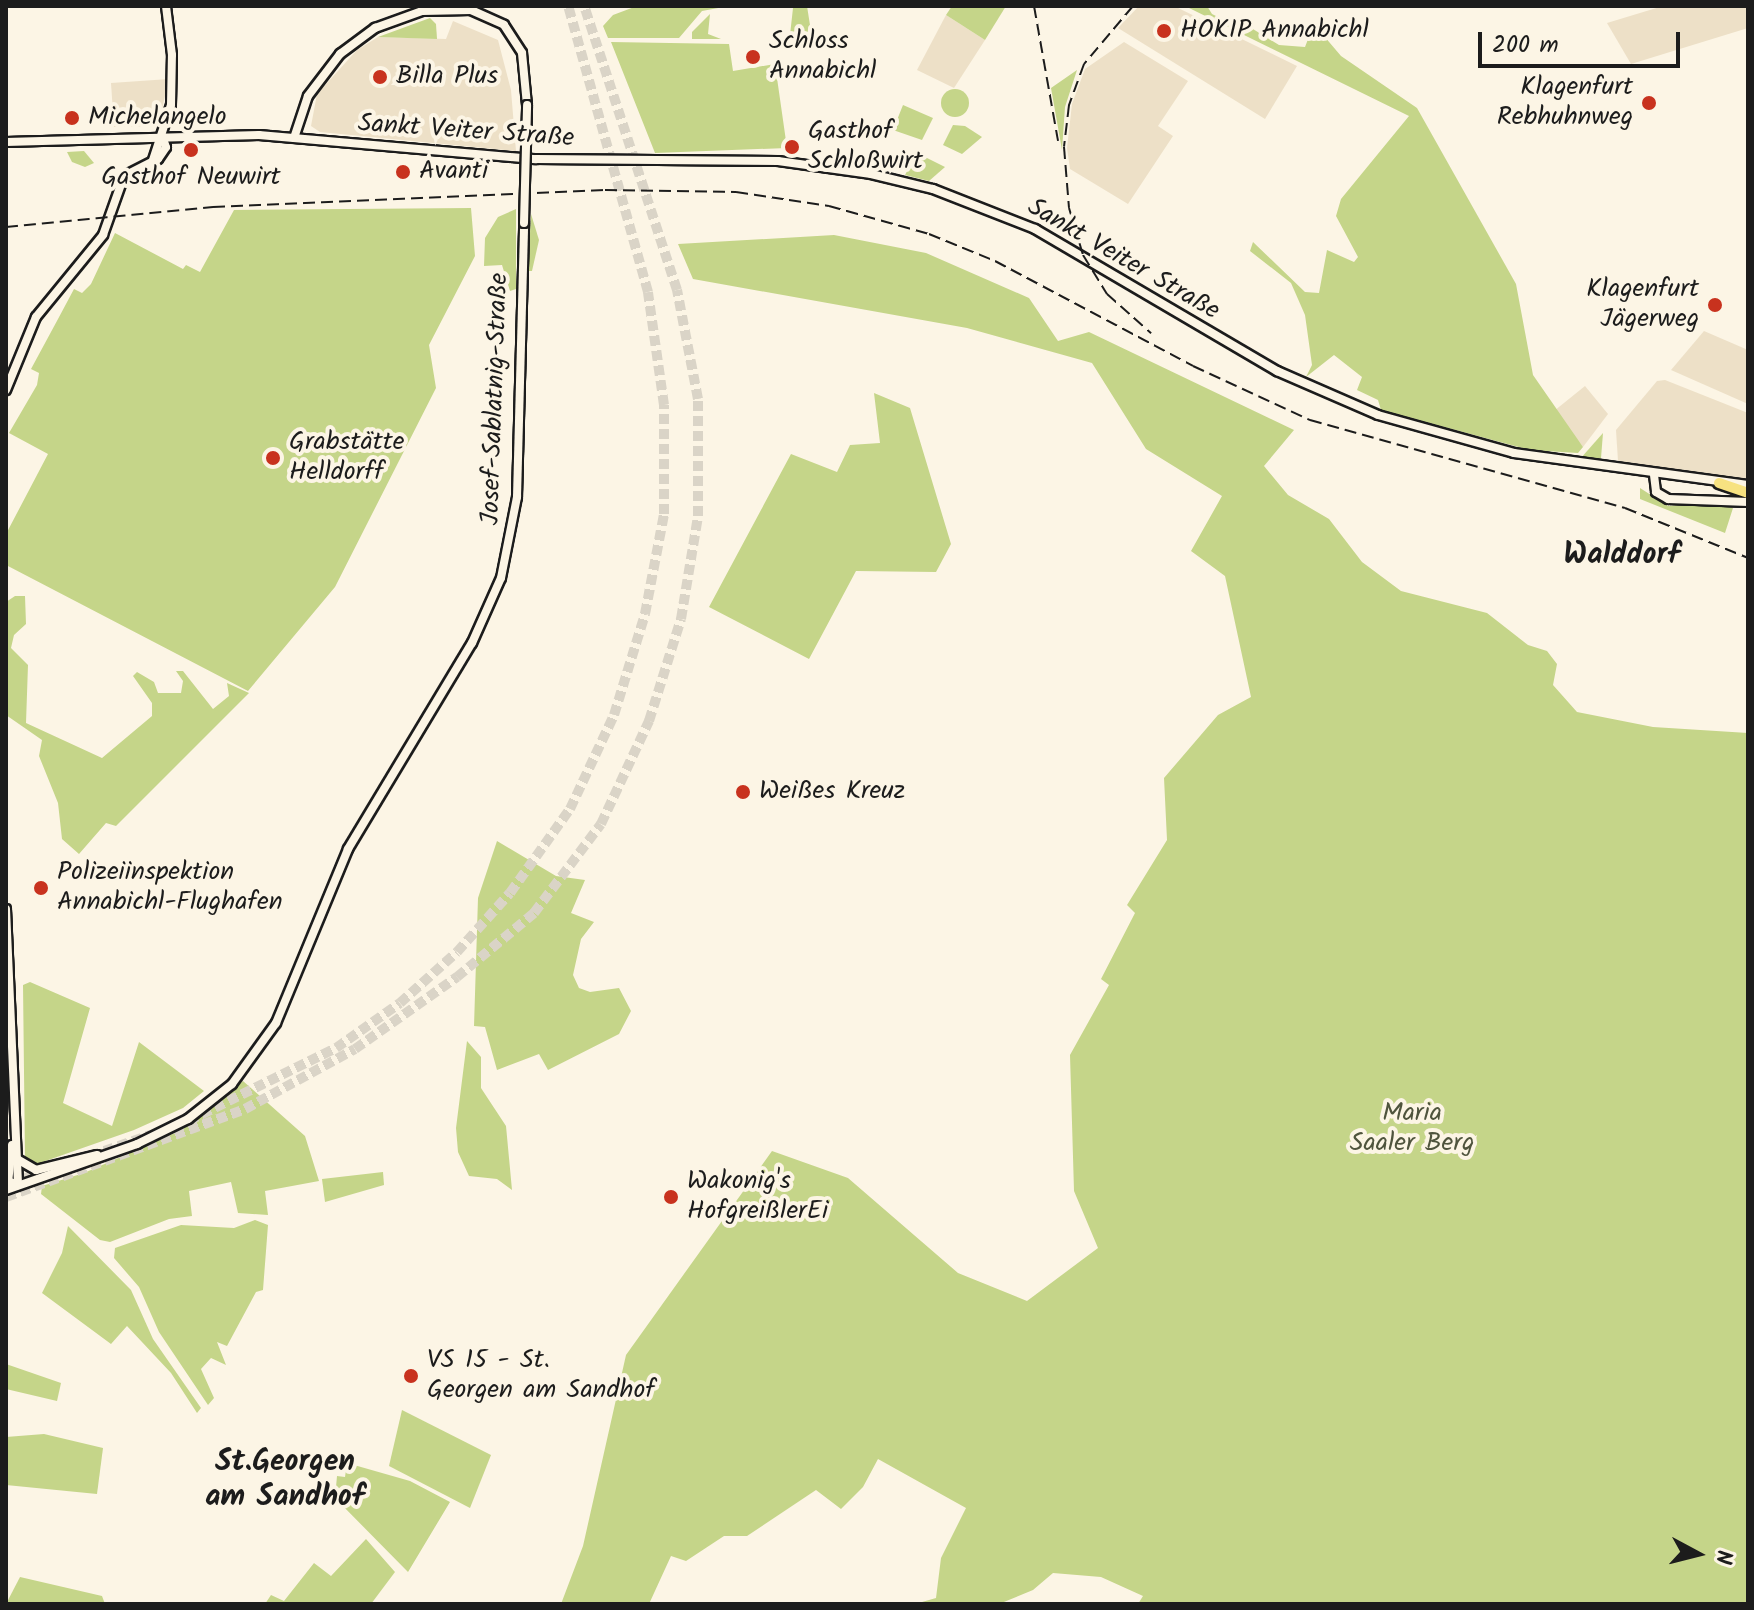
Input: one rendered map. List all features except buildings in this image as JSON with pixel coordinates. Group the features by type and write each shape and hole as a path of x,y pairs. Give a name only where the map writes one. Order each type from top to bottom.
{"highway":[{"path":"1719,483 1748,493"}],"main road":[{"path":"6,390 42,307 103,235 120,182 152,163 162,136 173,83 166,6"},
{"name":"Josef-Sablatnig-Straße","path":"6,1190 164,1133 199,1112 259,1051 348,849 491,606 517,497 527,105 522,53 504,25 471,10 422,11 375,28 340,54 308,96 294,138"},
{"name":"Sankt Veiter Straße","path":"6,142 162,136 294,138 536,159 789,162 933,189 1035,229 1277,371 1351,405 1479,445 1654,475 1748,485"},
{"path":"1654,475 1656,492 1668,499 1748,502"},
{"path":"6,909 12,974 18,1185 8,1181 14,1128"},
{"path":"16,1157 25,1168 36,1170 75,1157 106,1155"}],"shaded area":[{"path":"1139,6 1174,6 1297,66 1265,119 1118,28"},
{"path":"1663,6 1748,6 1748,28 1631,64 1607,23"},
{"path":"946,15 985,40 954,88 917,70"},
{"path":"453,21 498,40 511,90 516,151 320,132 311,126 317,94 357,50 378,37 446,39"},
{"path":"1124,42 1188,81 1158,126 1173,136 1128,204 1070,169 1067,148 1072,104 1085,69"},
{"path":"169,79 158,126 114,127 111,83"},
{"path":"1704,331 1748,350 1748,404 1671,370"},
{"path":"1665,380 1748,413 1748,479 1618,461 1616,430 1657,381"},
{"path":"1585,386 1608,414 1583,447 1554,411"}],"green space":[{"path":"637,6 729,6 702,11 679,38 608,38 603,26 613,15"},
{"path":"748,6 807,6 812,38 805,50 790,35 793,8"},
{"path":"952,6 1006,6 985,40 946,15"},
{"path":"1185,6 1207,6 1212,14 1238,27 1248,26 1279,45 1305,47 1310,34 1324,36 1341,56 1417,108 1516,284 1533,375 1583,447 1578,453 1530,450 1381,410 1378,400 1357,390 1362,377 1334,355 1306,377 1312,365 1305,315 1291,283 1250,251 1253,242 1305,292 1319,293 1327,250 1354,262 1358,257 1336,216 1341,199 1409,116"},
{"path":"710,14 708,34 721,39 692,39 692,32"},
{"path":"430,18 436,24 437,39 378,37"},
{"path":"611,42 729,44 733,71 775,64 787,148 655,153"},
{"path":"1077,70 1065,107 1062,150 1051,88"},
{"path":"955,89 965,93 969,103 965,113 955,117 945,113 941,103 945,93"},
{"path":"903,105 933,118 922,140 893,130"},
{"path":"953,125 965,126 982,137 962,154 943,145"},
{"path":"84,151 94,163 85,167 72,162 67,152"},
{"path":"917,153 945,167 929,181 905,175"},
{"path":"471,208 475,256 429,345 436,388 335,587 248,691 6,565 6,534 48,454 9,433 37,385 39,373 31,369 74,289 82,293 91,284 115,233 183,269 186,265 200,272 234,210"},
{"path":"516,209 516,289 510,291 502,265 484,266 485,238 498,217"},
{"path":"531,214 539,240 532,271 528,271"},
{"name":"Maria Saaler Berg","path":"834,235 926,253 1029,298 1058,341 1089,332 1294,430 1264,466 1288,495 1329,519 1362,562 1401,591 1487,613 1528,645 1547,651 1557,664 1553,685 1577,712 1653,727 1748,733 1748,1604 1138,1604 1143,1596 1101,1577 1053,1573 1033,1590 999,1604 915,1604 936,1598 941,1558 966,1508 878,1459 863,1487 841,1509 816,1490 747,1536 724,1536 686,1561 671,1556 649,1604 561,1604 583,1546 626,1355 772,1151 848,1178 958,1273 1027,1301 1098,1248 1074,1191 1070,1055 1109,985 1101,979 1135,913 1127,905 1167,840 1164,778 1218,715 1251,697 1225,576 1191,551 1222,496 1146,449 1092,363 967,328 693,279 678,244"},
{"path":"874,393 910,408 951,544 936,572 856,571 809,659 709,607 791,454 837,472 850,445 880,443"},
{"path":"1603,433 1601,458 1580,459"},
{"path":"1640,488 1668,506 1711,502 1733,508 1725,533 1640,499"},
{"path":"15,596 25,596 26,624 14,635 11,648 28,665 26,723 102,758 152,716 152,703 133,676 137,672 154,682 158,693 181,693 183,681 176,671 183,671 213,709 229,696 227,683 249,693 116,826 106,823 79,854 62,839 58,803 39,756 42,740 6,715 6,602"},
{"path":"497,841 556,876 585,880 571,913 594,922 581,939 573,975 579,988 590,992 619,988 631,1011 619,1034 548,1070 539,1054 497,1070 485,1027 474,1026 478,898"},
{"path":"30,982 90,1008 63,1103 112,1126 139,1042 204,1091 183,1108 134,1130 34,1165 25,1158 23,985"},
{"path":"467,1041 481,1057 481,1088 506,1126 512,1190 497,1179 469,1176 458,1152 456,1128"},
{"path":"243,1081 305,1136 319,1181 265,1191 268,1215 238,1213 231,1182 189,1191 192,1216 169,1219 110,1242 100,1240 41,1194 42,1186 84,1173 182,1130"},
{"path":"383,1172 384,1185 325,1202 322,1179"},
{"path":"255,1220 268,1225 263,1290 256,1292 227,1346 217,1342 226,1365 211,1358 201,1369 214,1398 208,1405 159,1332 139,1287 114,1258 115,1248 181,1225 234,1228"},
{"path":"68,1226 131,1290 153,1339 201,1408 197,1413 171,1373 127,1326 111,1344 42,1293 62,1253"},
{"path":"6,1364 61,1383 57,1401 6,1389"},
{"path":"402,1410 491,1455 470,1508 389,1466"},
{"path":"44,1434 103,1448 97,1494 6,1485 6,1437"},
{"path":"347,1463 410,1481 450,1502 408,1572 335,1498 337,1476 345,1477"},
{"path":"366,1539 395,1572 371,1604 265,1604 271,1595 284,1601 314,1563 331,1576"},
{"path":"20,1577 102,1596 105,1604 6,1604"}],"tunnel":[{"path":"188,1121 336,1048 400,1003 457,952 510,893 570,809 614,715 645,614 664,514 664,405 648,292 568,6"},
{"path":"6,1197 245,1109 355,1049 457,977 534,913 601,824 649,721 681,619 698,516 698,399 677,290 584,6"},
{"path":"90,1156 150,1135"},
{"path":"6,1185 52,1169"}],"railway":[{"path":"1034,6 1058,141"},
{"path":"1133,6 1084,64 1069,105 1064,147 1069,208 1083,255 1107,294 1151,333"},
{"path":"6,227 213,207 605,190 736,192 829,206 929,234 995,261 1193,366 1310,420 1625,508 1748,558"}],"place":[{"name":"HOKIP Annabichl","path":"1164,31"},
{"name":"Schloss Annabichl","path":"753,57"},
{"name":"Billa Plus","path":"380,77"},
{"name":"Klagenfurt Rebhuhnweg","path":"1649,103"},
{"name":"Michelangelo","path":"72,118"},
{"name":"Gasthof Schloßwirt","path":"792,147"},
{"name":"Gasthof Neuwirt","path":"191,150"},
{"name":"Avanti","path":"403,172"},
{"name":"Klagenfurt Jägerweg","path":"1715,305"},
{"name":"Grabstätte Helldorff","path":"273,458"},
{"name":"Weißes Kreuz","path":"743,792"},
{"name":"Polizeiinspektion Annabichl-Flughafen","path":"41,888"},
{"name":"Wakonig's HofgreißlerEi","path":"671,1197"},
{"name":"VS 15 - St. Georgen am Sandhof","path":"411,1376"}],"district":[{"name":"Walddorf","path":"1622,555"},
{"name":"St.Georgen am Sandhof","path":"285,1479"}]}
